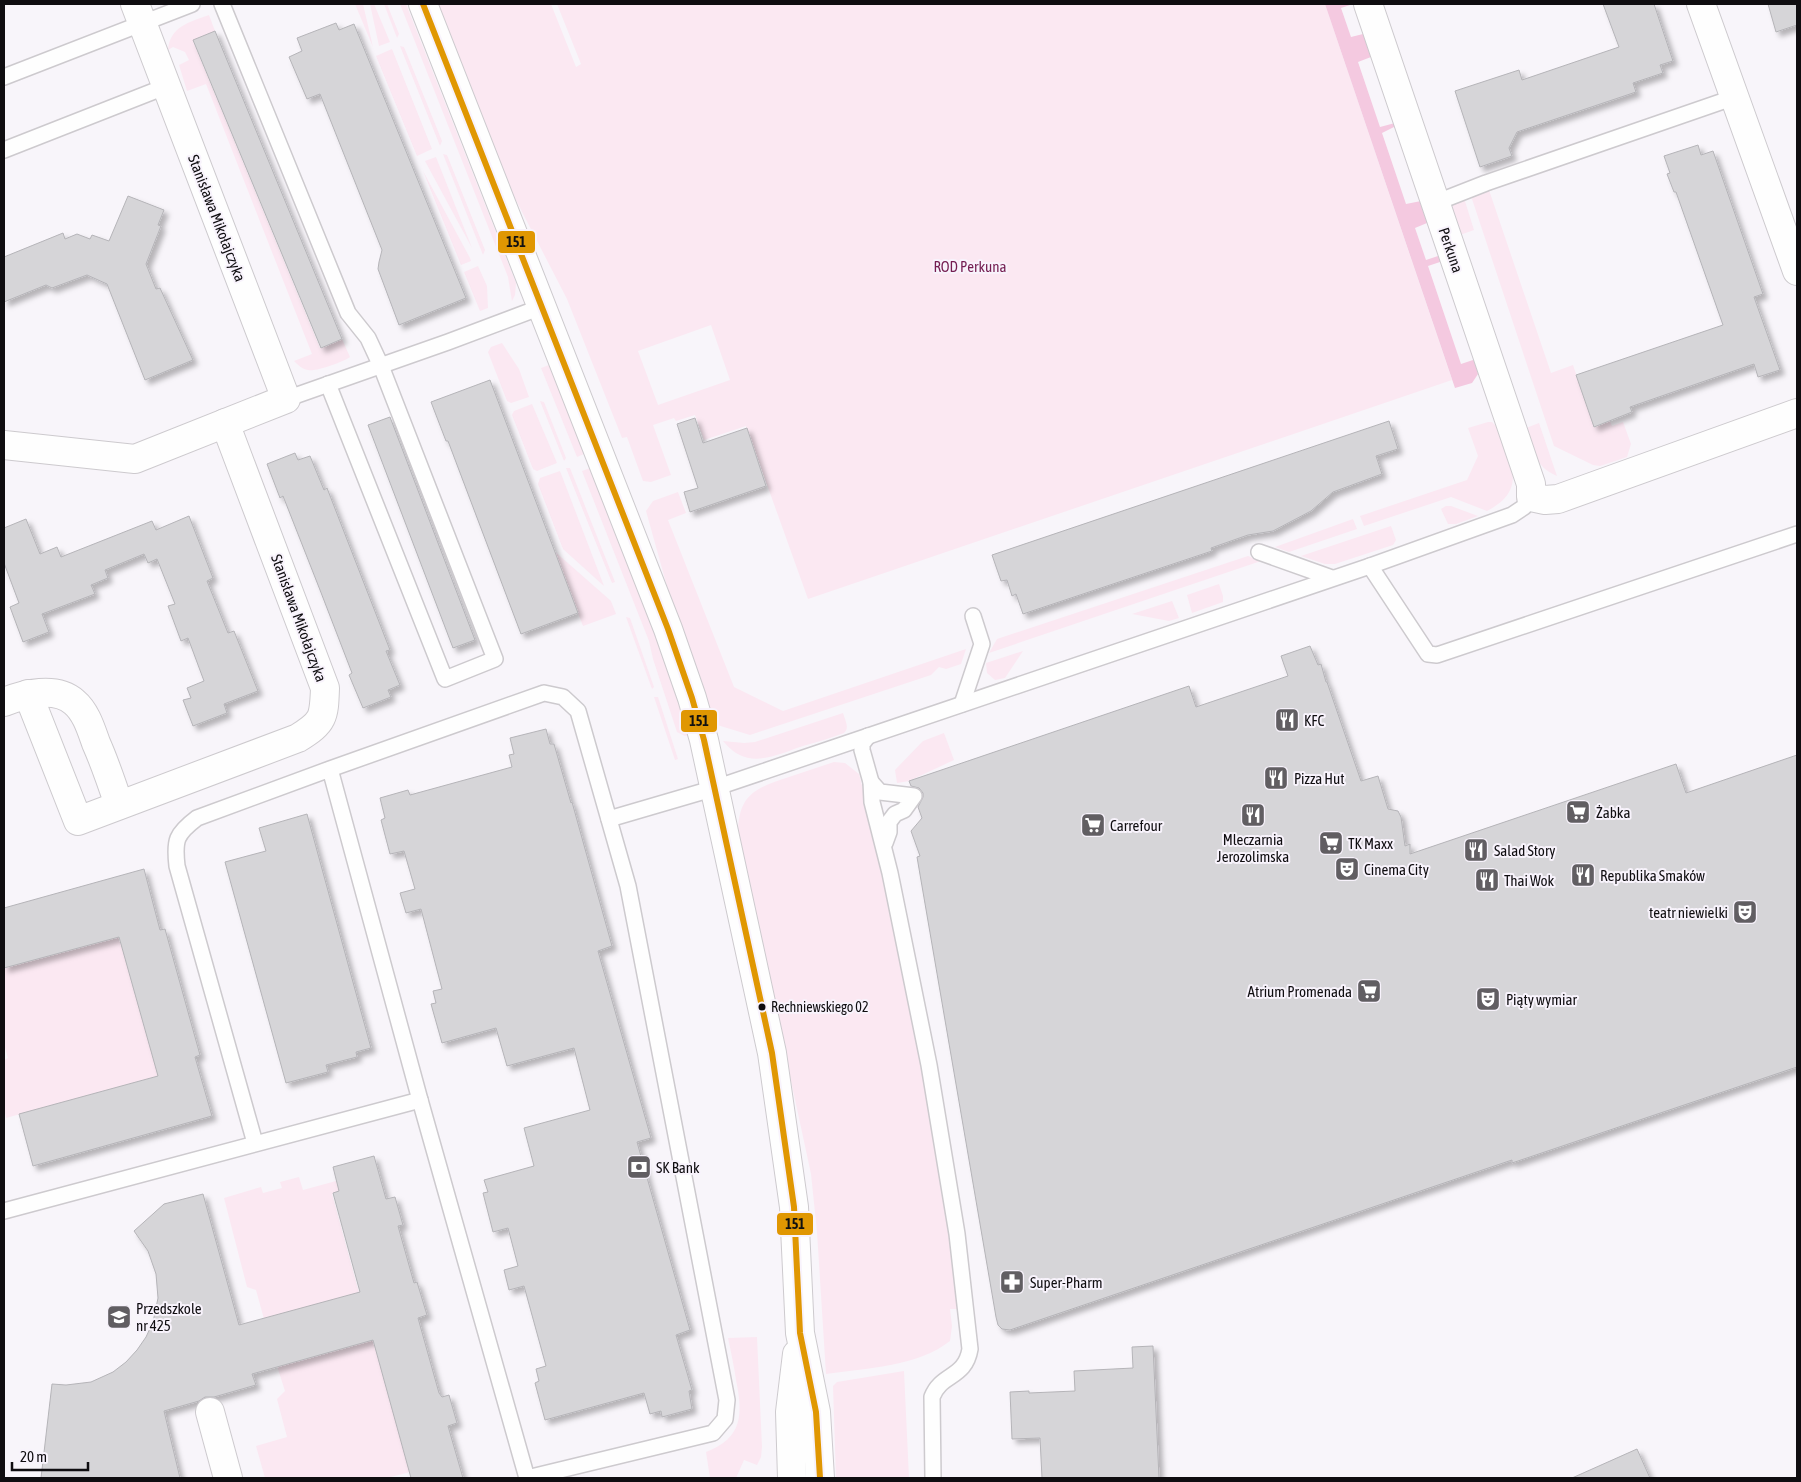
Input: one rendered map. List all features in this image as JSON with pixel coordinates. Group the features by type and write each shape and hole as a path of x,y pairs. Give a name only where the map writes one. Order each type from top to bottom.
{"street":[{"path":"423,4 668,629 692,698 715,788 772,1054 794,1207 800,1333 816,1412 820,1478"},
{"name":"Perkuna","path":"1368,4 1531,484 1531,497"},
{"path":"1702,4 1797,271"},
{"name":"Stanisława Mikołajczyka","path":"139,14 286,399"},
{"path":"4,445 135,459 286,399"},
{"path":"1531,497 1545,500 1558,499 1797,413"},
{"name":"Stanisława Mikołajczyka","path":"16,698 78,821 298,738 315,728 324,711 325,688 225,423"},
{"path":"16,698 53,694 74,701 88,722 110,776 119,805"},
{"path":"792,1478 790,1412 800,1333"},
{"path":"210,1412 228,1478"}],"lane":[{"path":"4,77 139,14 192,4"},
{"path":"222,4 348,313 368,338 381,366 495,659 444,679 328,384"},
{"path":"4,150 167,86"},
{"path":"1435,202 1735,97"},
{"path":"286,399 541,307"},
{"path":"609,819 715,788 1370,566 1512,515 1524,507 1531,497"},
{"path":"1370,566 1428,654 1437,655 1797,534"},
{"path":"1259,552 1332,578"},
{"path":"962,704 982,644 973,616"},
{"path":"255,1143 177,866 175,848 183,829 197,818 330,769 544,693 563,697 578,711 628,886 666,1075 727,1400 725,1419 713,1433 527,1478 420,1100 330,769"},
{"path":"868,736 862,744 862,750 871,782 872,802 913,979 931,1074 956,1226 970,1349 965,1366 934,1390 932,1397 933,1478"},
{"path":"871,782 880,792 914,796 904,810 895,814 889,822 889,832 884,852"},
{"path":"4,1212 420,1100"}],"green space":[{"path":"355,4 363,4 373,47"},
{"path":"370,4 374,4 390,42 379,46"},
{"path":"384,4 387,4 399,34 397,38"},
{"path":"400,4 406,4 516,283 515,295 512,301 508,277"},
{"name":"ROD Perkuna","path":"435,4 551,4 576,67 581,64 557,4 1325,4 1452,380 808,599 746,426 704,440 695,415 676,421 674,418 653,425 671,475 651,482 643,481 627,437 622,438 567,299 503,175","holes":["711,325 730,380 658,405 638,351"]},
{"path":"209,15 215,31 193,41 320,348 342,339 350,357 317,370 302,368 294,361 312,354 206,84 187,91 179,65 189,60 185,52 173,47 168,50 173,35 177,30 188,23"},
{"path":"400,46 404,47 442,141 440,146"},
{"path":"392,49 432,149 417,156 376,56"},
{"path":"443,154 447,155 485,250 483,255"},
{"path":"436,157 472,248 425,161"},
{"path":"423,171 470,258 471,261 461,265"},
{"path":"1489,190 1551,373 1573,365 1594,427 1610,421 1612,426 1623,422 1631,444 1627,457 1600,466 1593,465 1554,446 1471,196"},
{"path":"1464,198 1474,230 1460,235 1449,210 1453,202"},
{"path":"478,266 487,286 488,308 480,311 464,272"},
{"path":"502,343 519,369 529,397 511,403 507,401 488,352 491,347"},
{"path":"549,365 584,454 577,457 541,368"},
{"path":"540,401 544,402 566,458 564,461"},
{"path":"532,404 557,463 537,471 533,469 512,415 514,411"},
{"path":"1492,422 1498,428 1513,474 1508,494 1500,503 1487,511 1451,497 1364,526 1360,516 1467,480 1478,456 1468,428"},
{"path":"1539,423 1557,476 1543,467 1533,450 1526,428"},
{"path":"566,468 570,468 615,582 612,583"},
{"path":"590,468 666,661 689,735 685,736 677,732 649,641 582,471"},
{"path":"560,471 604,586 563,549 538,484 540,478"},
{"path":"678,492 686,513 668,520 734,687 783,711 966,649 961,664 946,669 939,667 931,675 750,735 714,724 702,682 670,597 646,511 653,501"},
{"path":"1446,506 1478,516 1456,524 1448,524 1441,509"},
{"path":"1353,519 1357,529 1289,552 1275,547"},
{"path":"1391,526 1396,540 1393,545 1335,564 1325,564 1301,556"},
{"path":"553,550 611,601 616,614 583,626"},
{"path":"1248,556 1261,561 989,653 997,639"},
{"path":"1219,584 1223,602 1192,613 1187,595"},
{"path":"1172,601 1179,618 1169,621 1132,614"},
{"path":"626,617 630,618 654,687 652,689"},
{"path":"1023,651 1005,678 995,680 987,673 986,663"},
{"path":"654,697 658,697 678,759 675,760"},
{"path":"843,713 847,726 844,733 771,757 751,758 741,756 723,741 755,742"},
{"path":"944,733 954,760 909,781 897,783 895,770 923,741"},
{"path":"834,762 845,763 859,774 884,880 936,1144 950,1241 957,1309 950,1309 952,1326 950,1341 937,1350 891,1365 826,1374 817,1232 811,1174 738,834 741,810 745,801 758,789"},
{"path":"119,937 158,1076 6,1118 4,1108 4,1060 8,1058 4,1044 4,968"},
{"path":"299,1177 303,1190 336,1181 339,1191 332,1194 359,1293 264,1319 256,1290 247,1287 224,1198 261,1187 263,1193 282,1188 280,1182"},
{"path":"757,1337 761,1457 757,1465 744,1460 736,1478 710,1478 706,1452 727,1440 738,1424 738,1392 728,1338"},
{"path":"373,1340 410,1472 387,1478 265,1478 256,1446 287,1437 277,1399 285,1391 277,1366"},
{"path":"904,1371 909,1478 836,1478 833,1386 837,1382"}],"shaded area":[{"path":"1325,4 1353,4 1341,8 1351,37 1365,35 1372,55 1358,62 1380,127 1395,123 1396,126 1382,133 1406,204 1421,201 1428,220 1427,223 1415,228 1426,260 1438,256 1442,259 1440,262 1428,266 1461,364 1473,360 1476,361 1478,374 1472,383 1455,388"}],"building":[{"path":"1603,4 1654,4 1673,61 1660,65 1663,73 1633,83 1636,92 1517,132 1509,148 1512,156 1480,167 1455,91 1519,70 1522,80 1619,47"},
{"path":"1768,4 1797,4 1797,25 1776,32"},
{"path":"336,23 339,30 354,24 466,298 399,325 378,269 382,250 320,94 307,99 289,57 302,51 297,38"},
{"path":"215,31 342,339 321,348 193,40"},
{"path":"1698,145 1701,155 1713,151 1763,294 1754,297 1780,370 1758,377 1754,364 1630,407 1632,412 1594,427 1576,375 1723,325 1676,192 1674,192 1667,174 1670,173 1664,156"},
{"path":"128,196 164,210 158,225 161,226 146,264 156,289 160,288 193,360 145,380 107,284 87,275 52,288 46,285 4,302 4,257 63,233 65,239 77,234 90,239 92,235 109,241"},
{"path":"490,380 578,613 521,634 448,441 446,441 431,402"},
{"path":"390,417 475,640 453,648 368,425"},
{"path":"695,418 703,443 747,428 766,486 690,512 684,492 698,488 677,424"},
{"path":"1389,421 1398,449 1376,456 1382,474 1333,492 1311,511 1273,531 1248,535 1211,548 1212,551 1023,614 1016,594 1012,596 1007,580 1001,581 992,555"},
{"path":"295,453 298,460 310,456 324,490 327,488 390,650 386,651 400,685 388,690 391,697 363,708 349,675 352,673 320,590 283,496 280,498 267,464"},
{"path":"189,516 213,578 207,581 228,633 234,631 258,691 224,704 227,713 193,726 183,700 191,698 187,688 204,681 188,638 181,641 168,606 175,604 157,559 148,563 144,554 105,570 108,578 91,585 95,594 42,614 49,632 23,642 10,607 19,603 4,563 4,528 26,519 40,554 57,547 61,557 152,521 156,530"},
{"name":"Atrium Promenada","path":"1310,646 1318,665 1321,664 1361,781 1378,776 1388,809 1398,811 1401,817 1405,846 1410,844 1410,854 1676,764 1686,793 1797,755 1797,1067 1512,1163 1512,1160 1010,1330 1002,1329 998,1325 996,1317 917,857 920,856 911,831 922,818 918,807 923,793 919,788 911,786 909,781 1189,686 1196,707 1288,676 1281,656"},
{"path":"546,729 550,744 554,744 572,802 612,946 598,951 651,1138 637,1142 690,1330 676,1335 692,1390 689,1391 692,1409 662,1417 661,1411 650,1414 644,1393 545,1420 535,1383 539,1381 536,1369 546,1366 524,1286 509,1290 504,1270 518,1266 508,1228 493,1232 483,1193 488,1192 484,1180 534,1166 524,1128 590,1110 574,1048 507,1066 496,1028 442,1043 431,1004 436,1003 433,991 442,989 421,909 406,913 400,893 415,889 404,851 390,854 381,820 385,818 380,798 408,790 410,795 512,767 509,755 514,754 510,738"},
{"path":"307,814 371,1048 356,1052 357,1057 326,1065 328,1072 286,1083 225,862 266,851 259,828"},
{"path":"144,869 160,930 165,929 200,1055 195,1057 212,1116 33,1166 19,1114 158,1076 119,937 4,968 4,908"},
{"path":"374,1156 386,1199 395,1197 403,1225 398,1226 414,1283 417,1282 427,1315 418,1318 439,1393 442,1397 449,1395 457,1423 448,1426 463,1478 411,1478 373,1340 252,1374 256,1385 214,1397 205,1397 199,1401 164,1411 180,1478 41,1478 52,1384 66,1385 91,1382 113,1372 137,1350 153,1322 158,1298 156,1274 148,1251 134,1231 164,1204 203,1194 239,1325 360,1292 333,1193 339,1191 333,1167"},
{"path":"1153,1346 1159,1478 1042,1478 1040,1438 1012,1439 1010,1392 1075,1391 1074,1371 1133,1368 1132,1347"},
{"path":"1637,1449 1650,1478 1572,1478"}],"transit line":[{"name":"151","path":"423,4 668,629 692,698 704,740 772,1053 794,1207 800,1333 816,1412 820,1478"}],"place":[{"name":"KFC","path":"1287,720"},
{"name":"Pizza Hut","path":"1276,778"},
{"name":"Żabka","path":"1578,812"},
{"name":"Mleczarnia Jerozolimska","path":"1253,815"},
{"name":"Carrefour","path":"1093,825"},
{"name":"TK Maxx","path":"1331,843"},
{"name":"Salad Story","path":"1476,850"},
{"name":"Cinema City","path":"1347,869"},
{"name":"Republika Smaków","path":"1583,875"},
{"name":"Thai Wok","path":"1487,880"},
{"name":"teatr niewielki","path":"1745,912"},
{"name":"Atrium Promenada","path":"1369,991"},
{"name":"Piąty wymiar","path":"1488,999"},
{"name":"Rechniewskiego 02","path":"762,1007"},
{"name":"SK Bank","path":"639,1167"},
{"name":"Super-Pharm","path":"1012,1282"},
{"name":"Przedszkole nr 425","path":"119,1317"}]}
